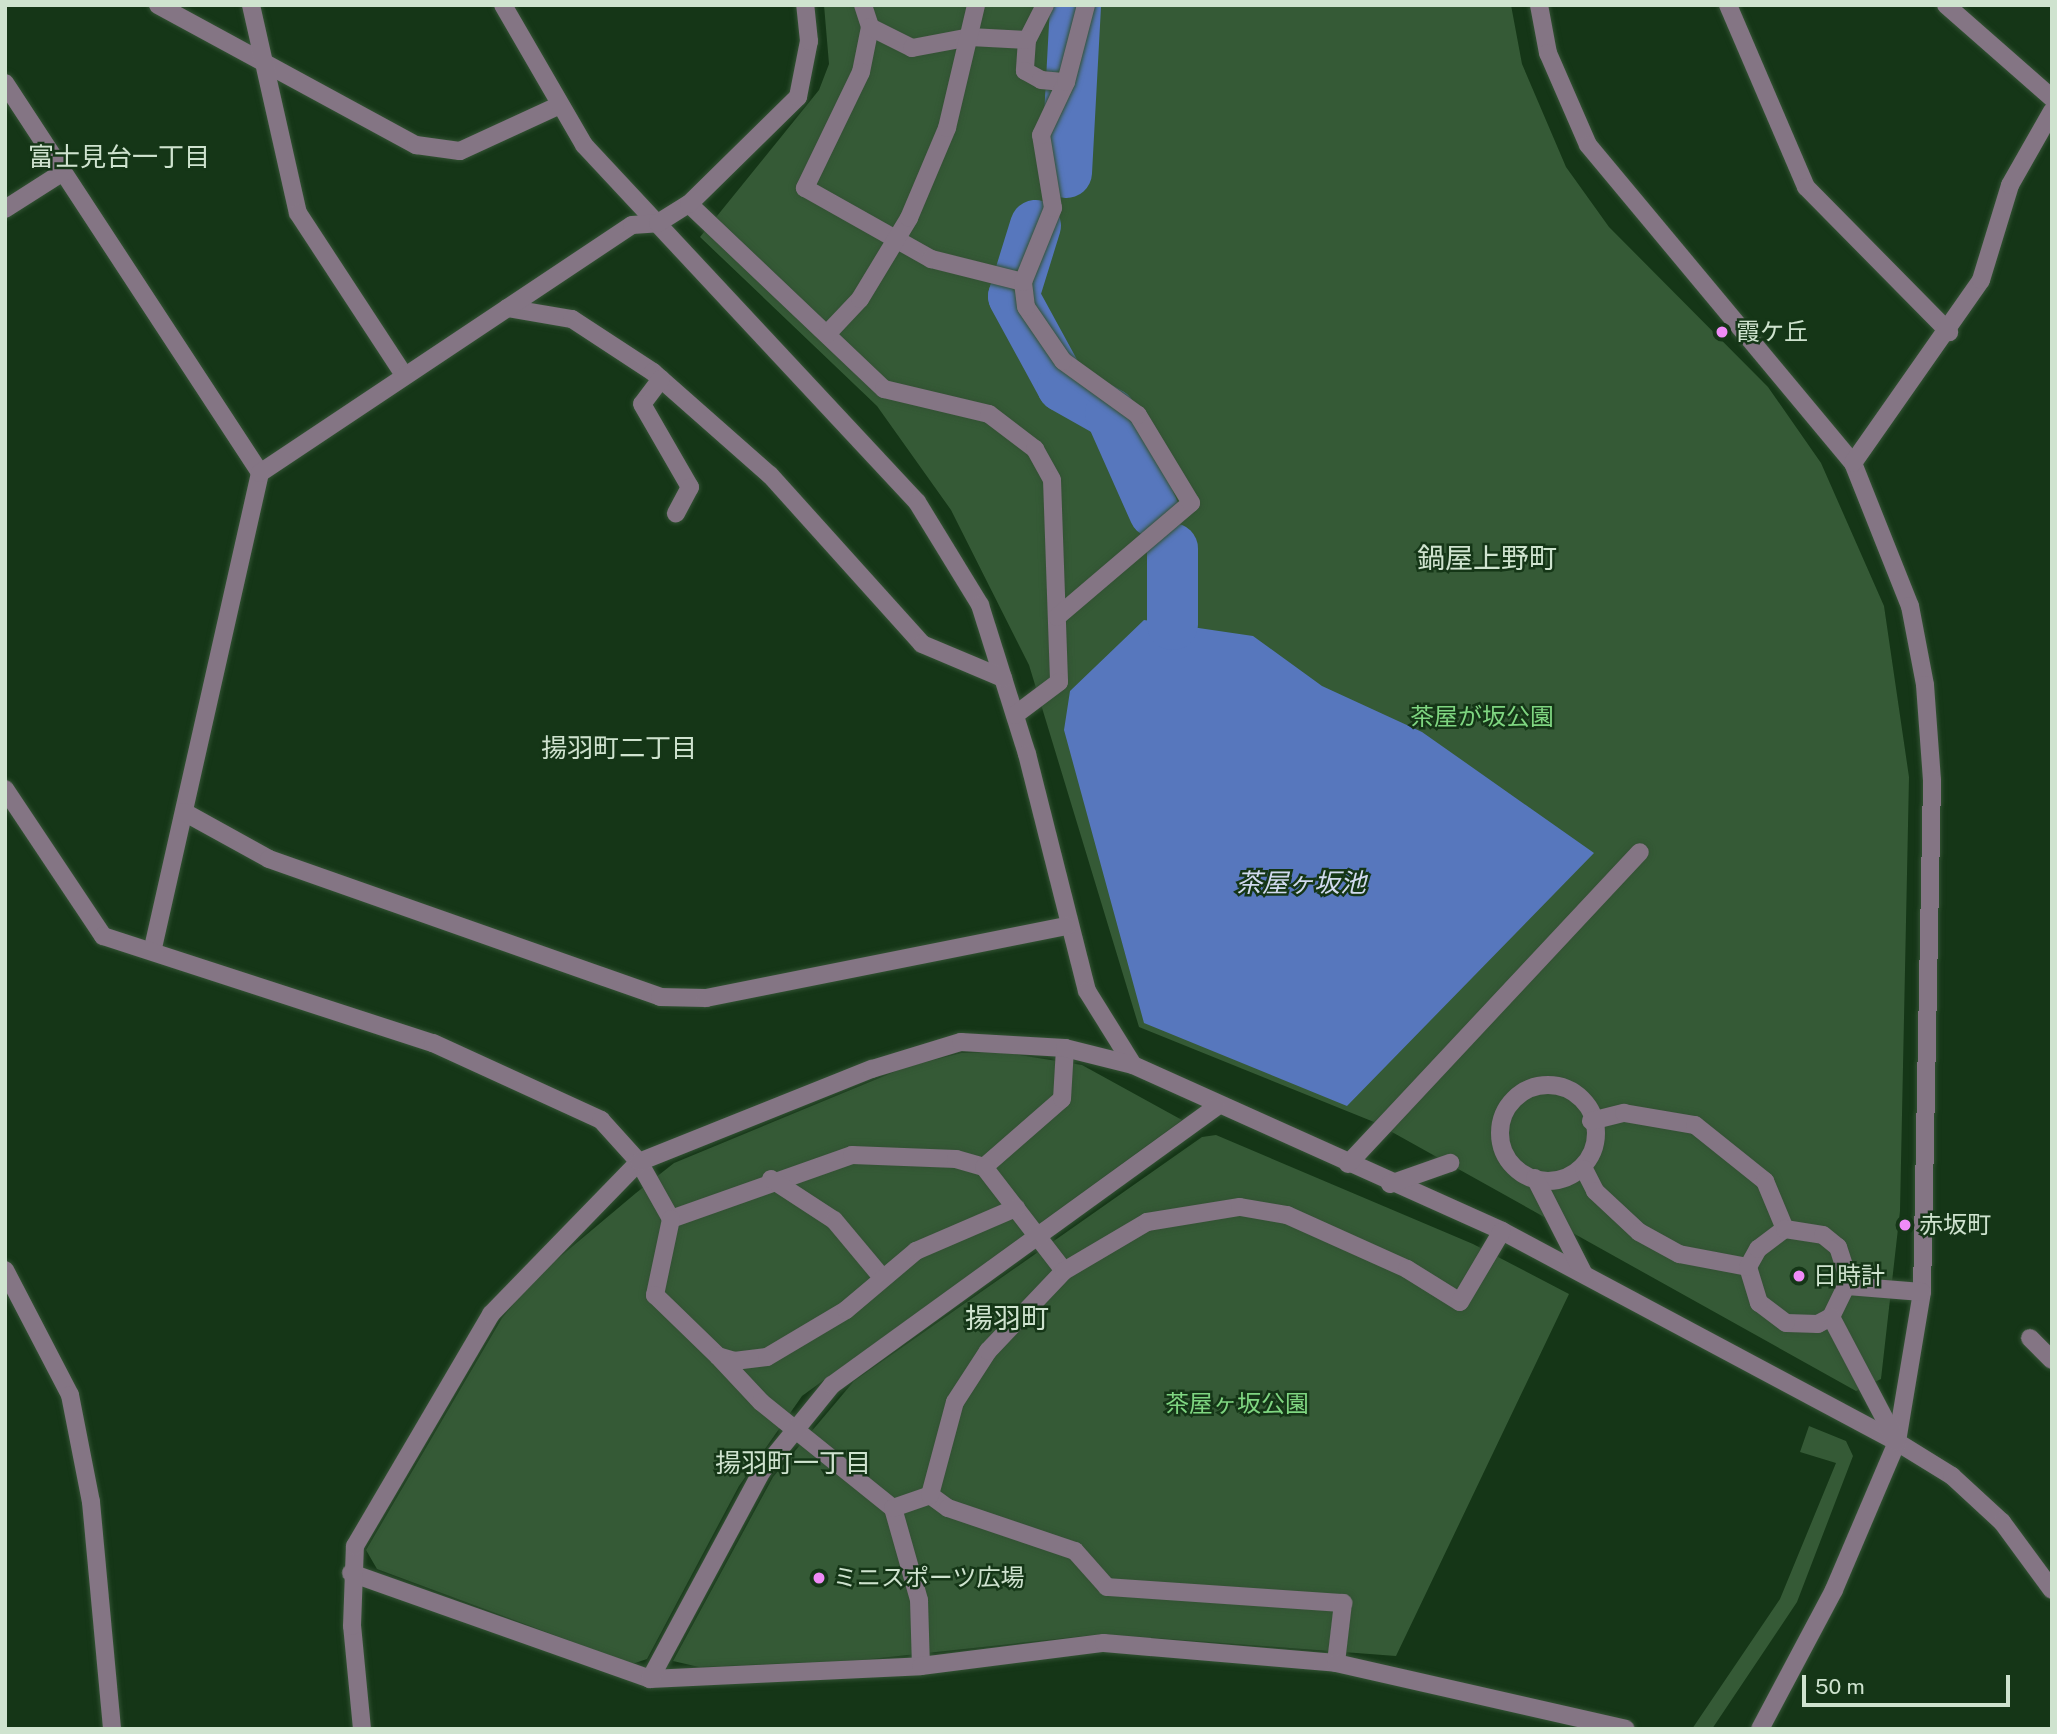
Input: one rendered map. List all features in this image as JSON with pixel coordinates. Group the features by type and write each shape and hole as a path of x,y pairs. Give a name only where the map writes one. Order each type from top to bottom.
{"street":[{"path":"158,5 416,145 460,151 560,105"},
{"path":"251,5 298,213 404,375"},
{"path":"503,5 583,145 917,502 980,605 1015,715 1067,926 1087,991 1133,1065"},
{"path":"152,951 260,473 632,225 658,223 689,204 798,97 809,41 805,5"},
{"path":"863,5 870,27 860,72 805,188 931,259 1023,282"},
{"path":"827,334 860,299 896,240 947,128 976,5"},
{"path":"1045,5 1027,40 1025,71 1041,80 1066,82"},
{"path":"1057,617 1191,503 1138,415 1063,361 1026,307 1023,282 1053,208 1041,135 1066,82 1086,5"},
{"path":"1539,5 1548,53 1588,145 1853,463 1910,606 1926,685 1932,781 1922,1292 1896,1442 1834,1590 1760,1729"},
{"path":"1728,5 1806,187 1949,332"},
{"path":"1946,5 2052,98"},
{"path":"870,27 912,48 970,37 1027,40"},
{"path":"5,83 260,473"},
{"path":"1853,463 1949,332 1981,280 2010,186 2052,111"},
{"path":"5,209 63,172"},
{"path":"689,204 884,389 989,414 1035,449 1052,480 1059,682 1015,715"},
{"path":"507,308 572,319 662,379 770,475 922,644 1003,678"},
{"path":"662,379 642,404 691,487 676,513"},
{"path":"5,789 103,936 433,1043 601,1120 639,1162 671,1219 655,1295 792,1428 894,1508 919,1600 921,1666"},
{"path":"184,812 269,859 660,997 706,998 1067,926"},
{"path":"1348,1164 1640,852"},
{"path":"362,1729 352,1626 351,1573 355,1546 491,1314 639,1162 926,1049 991,1041 1065,1048 1133,1065 1216,1107 1502,1231 1896,1442 1952,1476 2002,1522 2052,1590"},
{"path":"984,1167 1062,1098 1065,1048"},
{"path":"1564,1085 1591,1121 1594,1142 1584,1169 1560,1180 1535,1178 1508,1160 1500,1144 1500,1121 1513,1100 1528,1087 1564,1085"},
{"path":"650,1679 741,1507 792,1428 832,1385 1216,1107"},
{"path":"1591,1121 1624,1112 1695,1125 1765,1181 1785,1229"},
{"path":"671,1219 771,1179 852,1155 956,1159 984,1167 1064,1271"},
{"path":"1390,1184 1450,1163"},
{"path":"1584,1169 1595,1191 1639,1231 1679,1254 1748,1267"},
{"path":"1535,1178 1584,1274"},
{"path":"771,1179 834,1220 880,1275"},
{"path":"930,1495 955,1402 988,1351 1064,1271 1147,1222 1240,1207 1287,1215 1335,1234 1460,1302 1502,1231"},
{"path":"718,1356 768,1357 846,1310 880,1275 939,1239 1016,1208"},
{"path":"1785,1229 1823,1235 1838,1247 1848,1263 1847,1286 1830,1317 1801,1325 1773,1315 1751,1288 1748,1267 1758,1249 1785,1229"},
{"path":"5,1270 70,1395 91,1502 112,1729"},
{"path":"1847,1286 1922,1292"},
{"path":"1830,1317 1896,1442"},
{"path":"2030,1338 2052,1360"},
{"path":"894,1508 930,1495"},
{"path":"930,1495 948,1508 1075,1551 1107,1587 1343,1604 1336,1663"},
{"path":"351,1573 650,1679 921,1666 1104,1643 1336,1663 1626,1729"}],"green space":[{"name":"茶屋が坂公園","path":"824,5 1511,5 1522,64 1566,167 1609,227 1768,387 1821,463 1884,606 1909,777 1900,1211 1881,1379 1856,1391 1374,1122 1139,1027 1029,665 951,510 877,406 700,237 819,90 829,64"},
{"path":"1001,1052 1082,1065 1182,1120 802,1396 739,1486 647,1659 632,1664 377,1569 366,1550 502,1318 536,1277 636,1193 674,1163 906,1067 961,1053"},
{"name":"茶屋ヶ坂公園","path":"1216,1135 1473,1244 1569,1294 1396,1656 1103,1634 861,1660 699,1667 673,1661 773,1477 854,1381 1202,1137"},
{"path":"1809,1426 1846,1441 1853,1456 1797,1602 1712,1729 1692,1729 1780,1599 1836,1463 1800,1452"}],"water":[{"name":"茶屋ヶ坂池","path":"1144,620 1253,636 1322,686 1422,732 1594,853 1347,1106 1144,1023 1064,730 1070,691"}],"waterway":[{"path":"1066,172 1075,5"},
{"path":"1035,225 1013,296 1062,386 1110,413 1154,512"},
{"path":"1172,548 1172,624"}],"place":[{"name":"霞ケ丘","path":"1722,332"},
{"name":"赤坂町","path":"1905,1225"},
{"name":"日時計","path":"1799,1276"},
{"name":"ミニスポーツ広場","path":"819,1578"}],"district":[{"name":"富士見台一丁目","path":"119,157"},
{"name":"鍋屋上野町","path":"1487,558"},
{"name":"揚羽町二丁目","path":"619,748"},
{"name":"揚羽町","path":"1007,1318"},
{"name":"揚羽町一丁目","path":"793,1463"}]}
